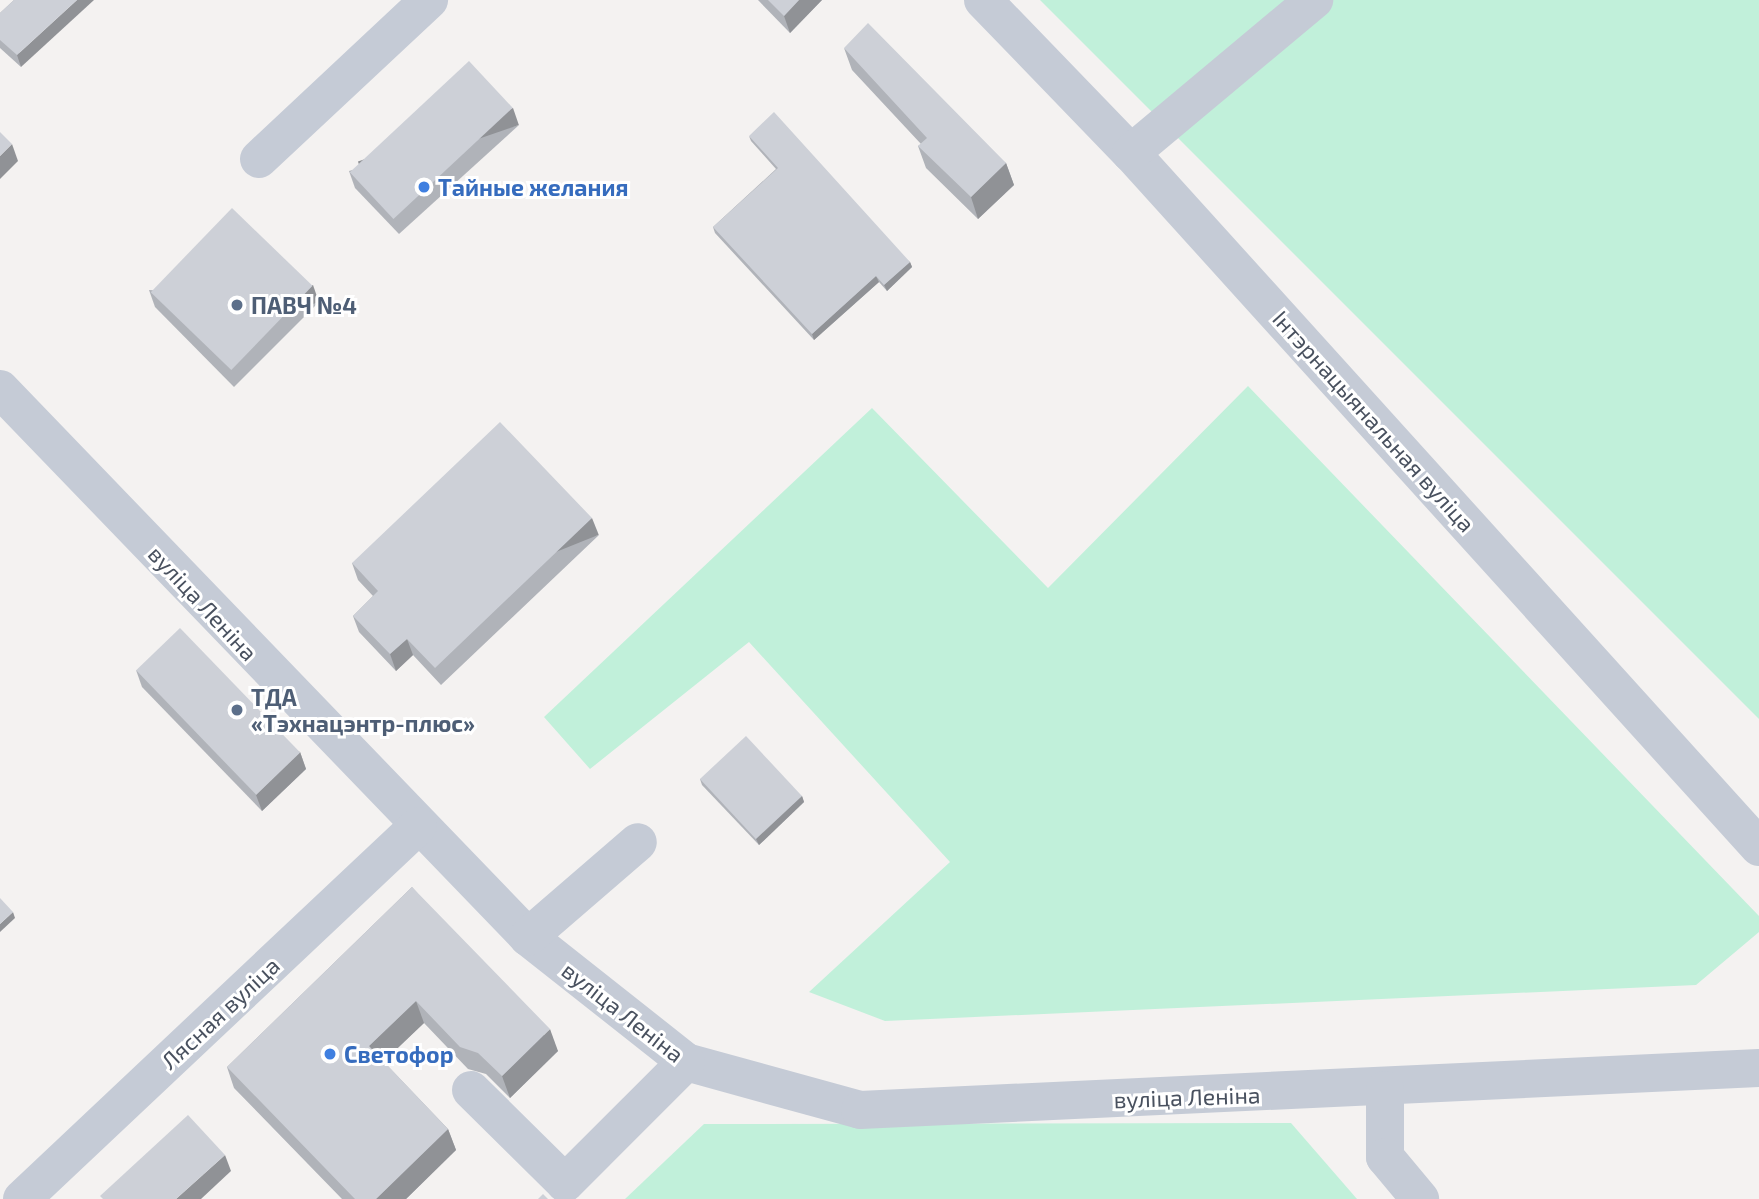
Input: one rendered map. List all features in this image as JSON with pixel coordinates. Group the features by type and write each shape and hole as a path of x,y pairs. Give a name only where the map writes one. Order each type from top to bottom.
{"street":[{"path":"259,159 429,0"},
{"name":"Інтэрнацыянальная вуліца","path":"983,0 1131,153 1759,847"},
{"path":"1131,153 1314,0"},
{"name":"вуліца Леніна","path":"0,389 418,826 528,937 686,1062 860,1110 1385,1090 1759,1068"},
{"name":"Лясная вуліца","path":"22,1199 418,826"},
{"path":"528,937 638,842"},
{"path":"471,1090 565,1183 686,1062"},
{"path":"1385,1090 1385,1157 1420,1199"}],"green space":[{"path":"1040,0 1759,0 1759,719"},
{"path":"1248,386 1759,916 1759,932 1696,985 885,1021 809,992 950,862 749,642 590,769 544,717 872,408 1048,588"},
{"path":"1291,1123 1357,1199 625,1199 704,1124"}],"building":[{"path":"14,0 77,0 17,55 0,40 0,13"},
{"path":"768,0 799,0 784,16"},
{"path":"868,23 1006,163 971,197 918,146 927,138 844,48"},
{"path":"469,61 513,108 393,219 350,172"},
{"path":"774,112 910,262 884,285 876,276 812,334 713,227 778,168 749,136"},
{"path":"0,132 12,144 0,156"},
{"name":"ПАВЧ №4","path":"232,208 313,286 231,370 151,292"},
{"path":"500,422 592,518 435,668 407,639 390,654 353,616 378,591 352,563"},
{"path":"180,628 300,752 256,795 136,670"},
{"path":"746,736 802,796 756,839 700,779"},
{"name":"Светофор","path":"412,887 550,1029 502,1076 478,1053 460,1047 416,1001 369,1046 448,1129 376,1199 355,1199 227,1067"},
{"path":"0,898 13,912 0,924"},
{"path":"188,1115 225,1155 176,1199 103,1199 100,1196"}],"place":[{"name":"Тайные желания","path":"424,187"},
{"name":"ПАВЧ №4","path":"237,305"},
{"name":"ТДА «Тэхнацэнтр-плюс»","path":"237,710"},
{"name":"Светофор","path":"330,1054"}]}
